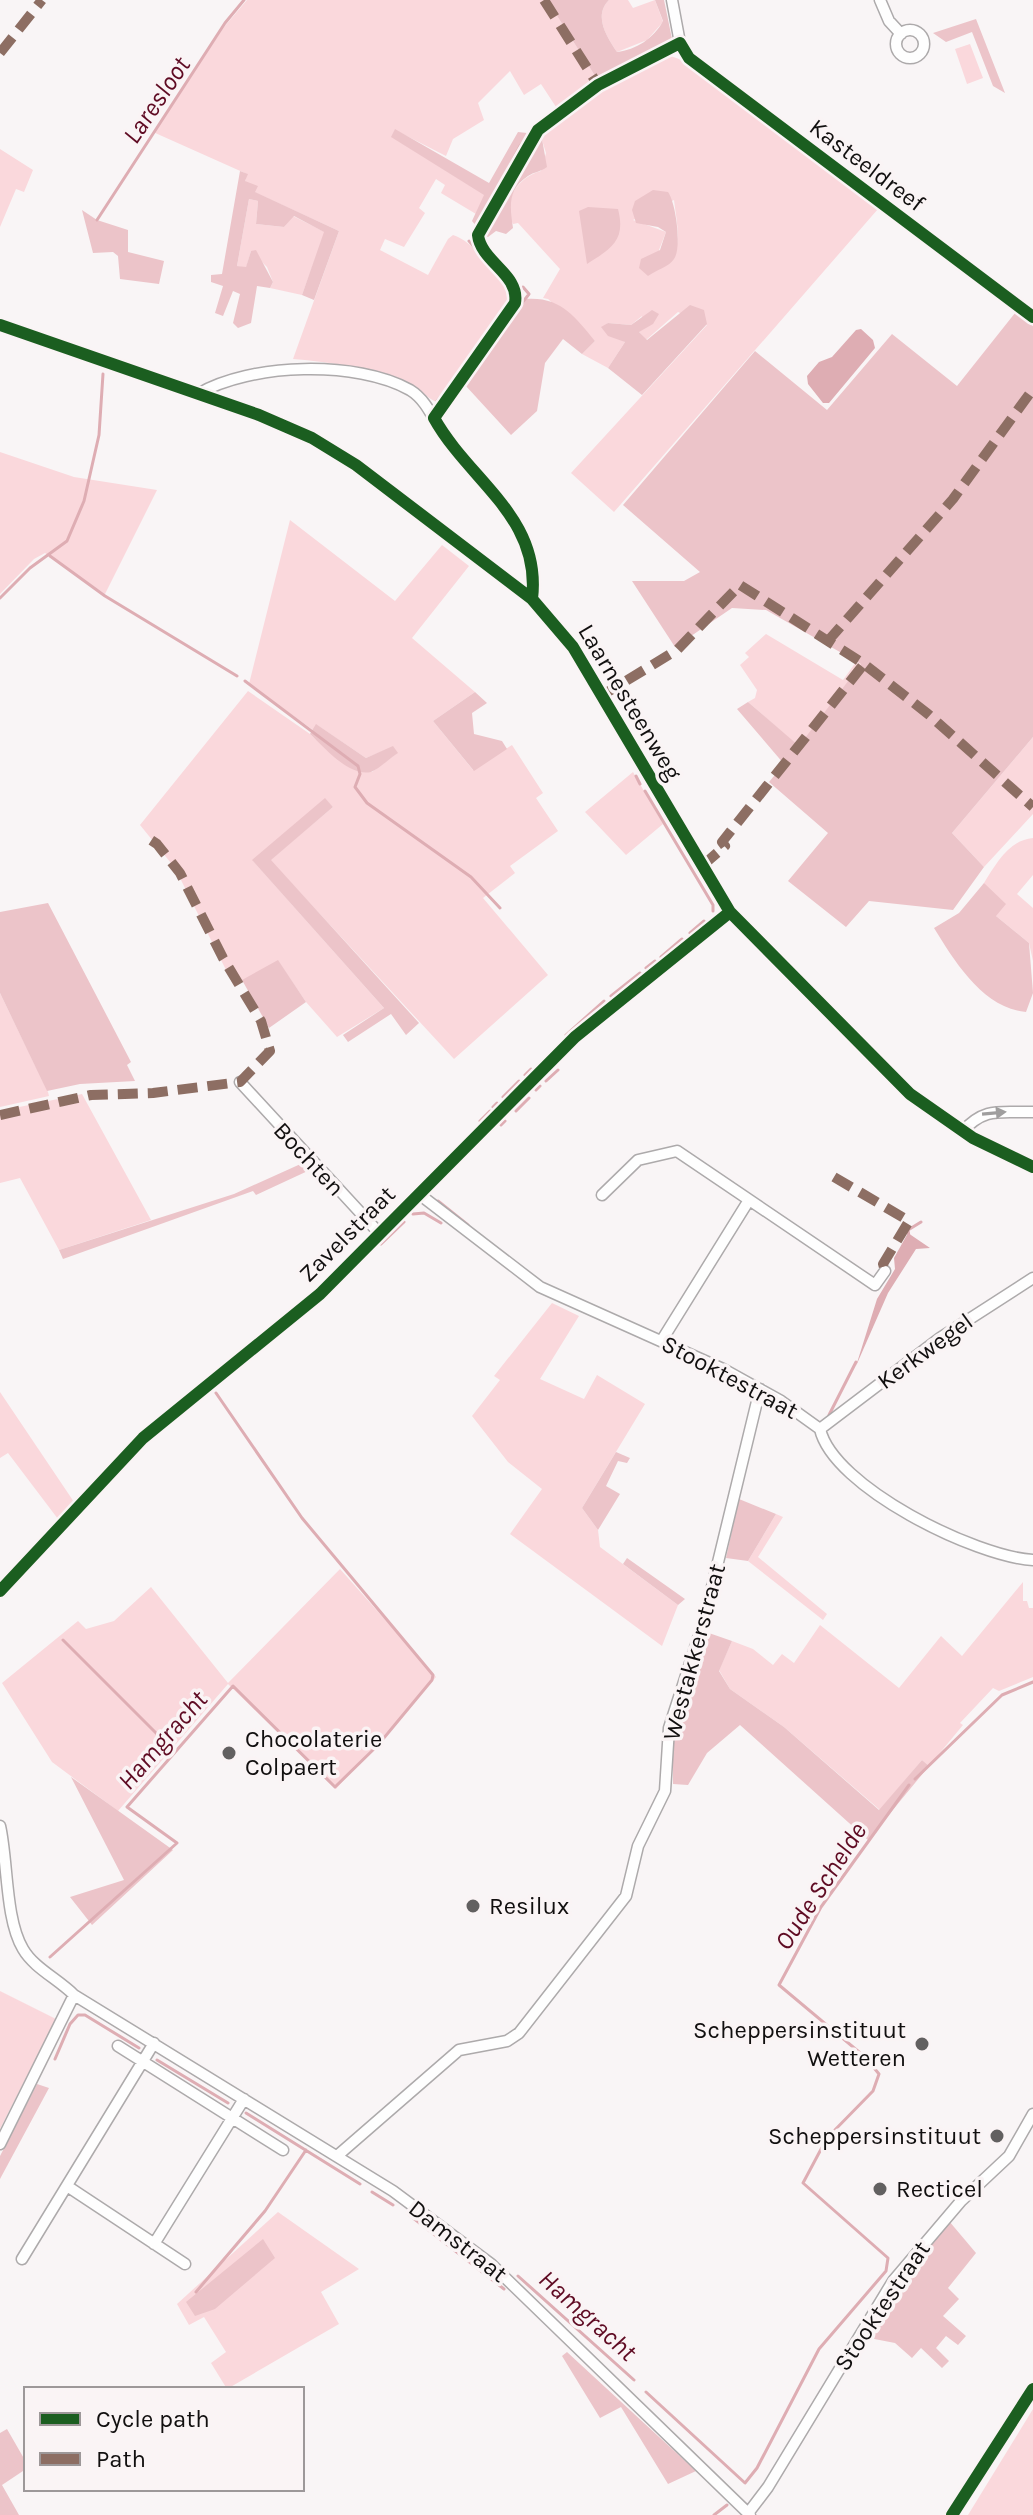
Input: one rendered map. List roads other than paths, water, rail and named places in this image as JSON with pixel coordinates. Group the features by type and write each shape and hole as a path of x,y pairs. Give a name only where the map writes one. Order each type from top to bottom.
{"street":[{"name":"Kasteeldreef","path":"672,0 680,43 689,58 1033,317"},
{"path":"880,0 889,21 901,34"},
{"name":"Laarnesteenweg","path":"0,325 301,432 329,447 532,599 573,647 730,912 868,1054 919,1101 962,1132 1033,1167"},
{"path":"198,394 223,382 296,367 343,371 414,393 451,445 515,517 535,576 532,599"},
{"name":"Zavelstraat","path":"0,1591 143,1438 320,1294 575,1037 730,912"},
{"name":"Bochten","path":"240,1082 380,1234"},
{"path":"962,1132 976,1116 986,1112 1033,1112"},
{"path":"602,1195 638,1160 677,1151 875,1285 885,1271"},
{"name":"Stooktestraat","path":"419,1194 540,1287 662,1340 760,1389 820,1429 822,1440 851,1475 928,1524 971,1542 1033,1560"},
{"path":"662,1340 749,1200"},
{"name":"Kerkwegel","path":"820,1429 940,1338 1033,1278"},
{"name":"Westakkerstraat","path":"337,2156 459,2050 507,2041 519,2033 626,1896 638,1846 665,1791 669,1728 704,1620 760,1389"},
{"name":"Damstraat","path":"0,1826 13,1915 23,1948 74,1995 415,2206 491,2264 749,2514"},
{"path":"0,2144 74,1995"},
{"path":"22,2259 154,2043"},
{"path":"118,2046 283,2150"},
{"path":"154,2244 244,2099"},
{"name":"Stooktestraat","path":"749,2514 893,2281 961,2201 1009,2156 1033,2114"},
{"path":"67,2186 185,2264"},
{"path":"952,2515 1033,2389"}],"waterway":[{"name":"Laresloot","path":"97,220 225,23 244,0"},
{"path":"479,225 520,146 533,131"},
{"path":"437,401 467,366 512,298 509,286 469,241"},
{"path":"510,272 516,279"},
{"path":"508,322 529,294 523,287"},
{"name":"Laresloot","path":"0,598 30,568 67,541 84,501 99,435 103,374"},
{"path":"50,556 105,596 237,676"},
{"path":"245,681 358,766 360,774 355,787 367,803 471,877 500,908"},
{"path":"636,776 640,784"},
{"path":"645,791 713,905 713,911"},
{"path":"690,933 704,921"},
{"path":"661,957 682,939"},
{"path":"646,968 655,961"},
{"path":"611,996 640,973"},
{"path":"566,1035 604,1001"},
{"path":"525,1075 531,1069"},
{"path":"546,1081 558,1070"},
{"path":"503,1097 519,1081"},
{"path":"536,1090 540,1086"},
{"path":"516,1111 529,1098"},
{"path":"493,1107 497,1103"},
{"path":"480,1121 490,1111"},
{"path":"501,1125 505,1121"},
{"path":"438,1201 468,1225"},
{"path":"413,1214 424,1213 441,1223"},
{"path":"381,1244 404,1222"},
{"path":"909,1237 908,1230 921,1222"},
{"path":"829,1415 856,1362"},
{"name":"Hamgracht","path":"50,1957 177,1843 127,1807 233,1686 335,1787 378,1745 432,1680 433,1675 302,1518 216,1393"},
{"path":"63,1640 172,1749 172,1755"},
{"name":"Oude Schelde","path":"915,1779 1002,1695 1033,1682"},
{"name":"Oude Schelde","path":"646,2392 745,2483 757,2468 819,2349 886,2271 888,2258 803,2183 827,2138 873,2091 879,2074 865,2057 779,1985 821,1907 909,1785"},
{"name":"Hamgracht","path":"55,2059 70,2024 78,2015 85,2015 139,2048"},
{"name":"Hamgracht","path":"157,2060 228,2103"},
{"name":"Hamgracht","path":"246,2113 360,2184"},
{"path":"196,2292 265,2211 306,2150"},
{"name":"Hamgracht","path":"372,2192 393,2205"},
{"name":"Hamgracht","path":"408,2214 504,2289"},
{"name":"Hamgracht","path":"518,2276 634,2380"},
{"name":"Oude Schelde","path":"714,2515 727,2505"}],"place":[{"name":"Chocolaterie Colpaert","path":"229,1753"},
{"name":"Resilux","path":"473,1906"},
{"name":"Scheppersinstituut Wetteren","path":"922,2044"},
{"name":"Scheppersinstituut","path":"997,2136"},
{"name":"Recticel","path":"880,2189"}]}
